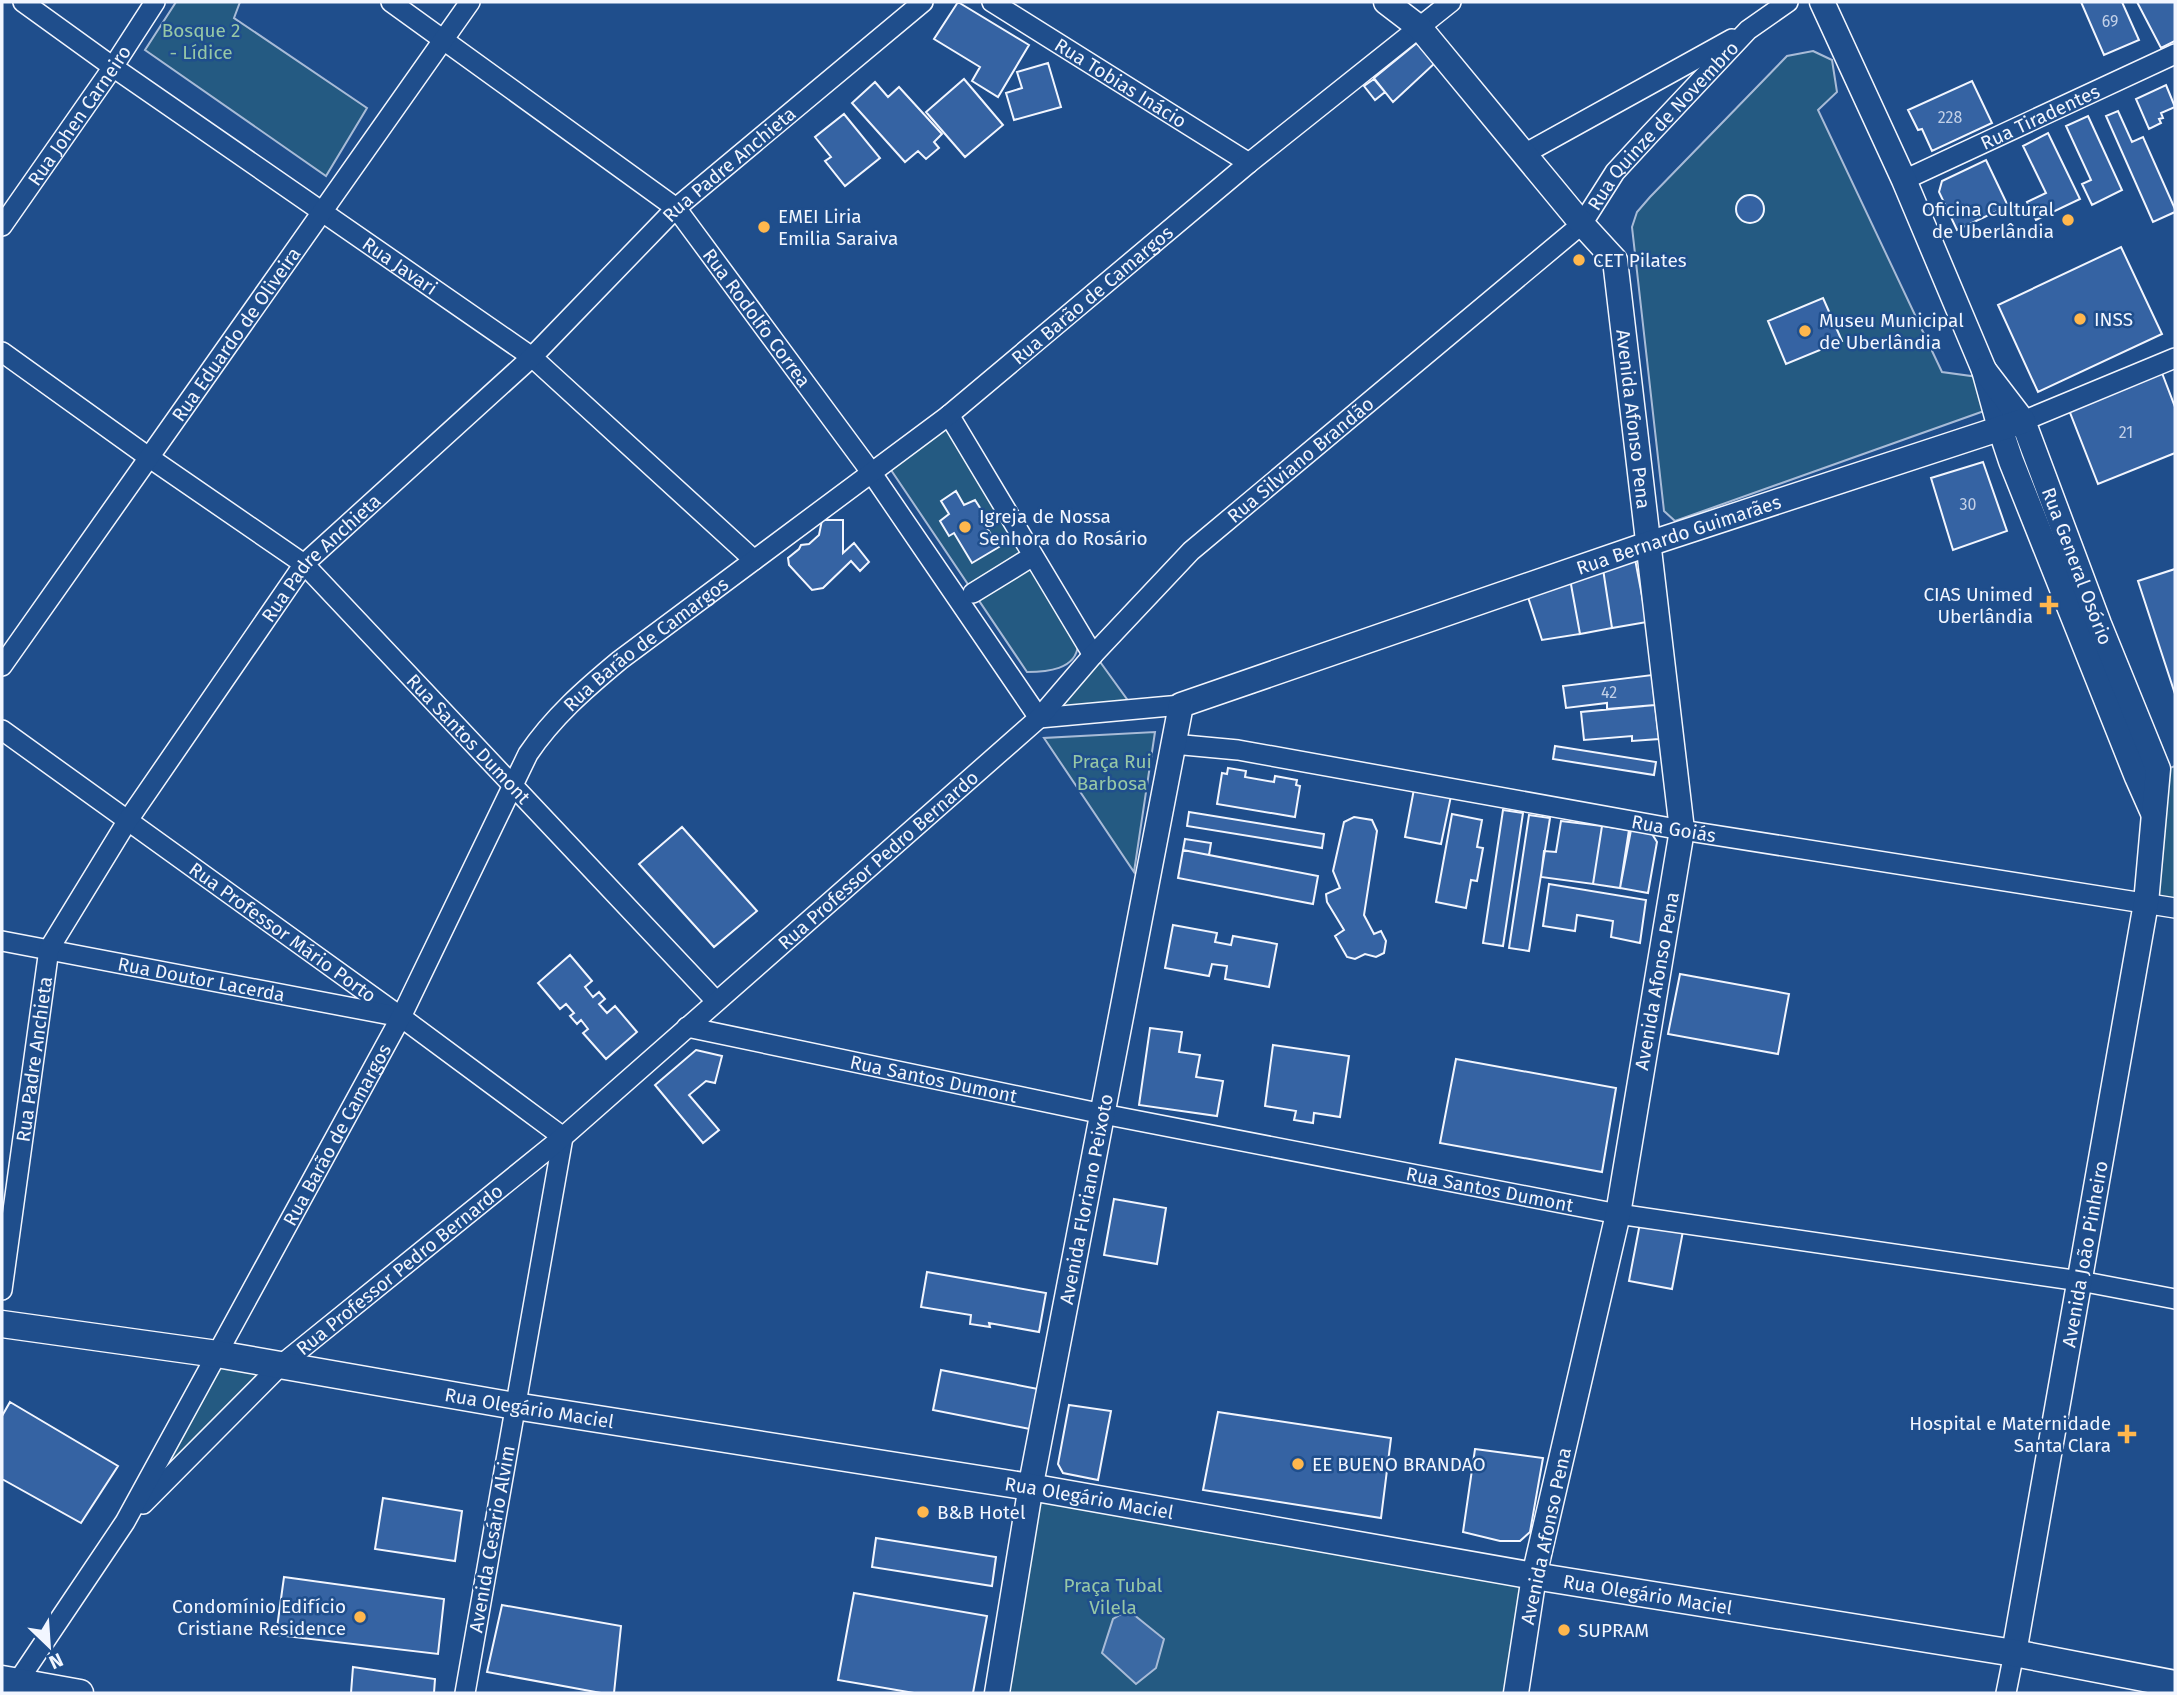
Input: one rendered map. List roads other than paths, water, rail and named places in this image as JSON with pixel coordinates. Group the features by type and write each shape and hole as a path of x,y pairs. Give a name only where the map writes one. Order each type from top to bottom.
{"main road":[{"name":"Rua Olegário Maciel","path":"2,1324 217,1354 515,1406 1030,1487 1534,1576 2014,1653 2175,1684"},
{"path":"10,1685 79,1693"}],"street":[{"name":"Rua Javari","path":"23,2 532,357 754,559"},
{"name":"Rua Johen Carneiro","path":"2,226 155,2"},
{"name":"Rua Rodolfo Correa","path":"391,2 676,208 871,472 1039,718"},
{"name":"Rua Eduardo de Oliveira","path":"2,666 147,456 470,2"},
{"name":"Rua Padre Anchieta","path":"2,1290 49,949 128,820 304,564 532,357 676,208 923,2"},
{"name":"Rua Tobias Inácio","path":"992,2 1249,163"},
{"path":"1386,2 1420,28 1582,224"},
{"name":"Rua Barão de Camargos","path":"125,1522 401,1017 528,754 543,732 577,696 620,660 949,415 1249,163 1451,2"},
{"name":"Rua Quinze de Novembro","path":"1524,154 1748,30 1788,2"},
{"path":"1822,2 1904,180 1984,370 2011,424"},
{"name":"Rua Quinze de Novembro","path":"1582,224 1615,172 1748,30"},
{"name":"Rua Tiradentes","path":"1904,180 2175,54"},
{"name":"Avenida Afonso Pena","path":"1516,1693 1534,1576 1618,1214 1682,830 1615,260 1582,224"},
{"name":"Rua Silviano Brandão","path":"1039,718 1093,655 1191,551 1582,224"},
{"name":"Rua Santos Dumont","path":"2,352 304,564 716,1001"},
{"name":"Rua Bernardo Guimarães","path":"1181,705 1648,544 2011,424 2175,358"},
{"path":"949,415 1093,655"},
{"name":"Avenida João Pinheiro","path":"2006,1693 2146,903 2157,770 2011,424"},
{"path":"973,593 1033,556"},
{"path":"1039,718 1181,705"},
{"name":"Avenida Floriano Peixoto","path":"997,1693 1030,1487 1181,705"},
{"name":"Rua Professor Pedro Bernardo","path":"716,1001 1039,718"},
{"name":"Rua Professor Mário Porto","path":"2,730 563,1137"},
{"name":"Rua Goiás","path":"1173,744 1238,750 1682,830 2175,908"},
{"name":"Rua Doutor Lacerda","path":"2,941 401,1017"},
{"path":"687,1027 716,1001"},
{"name":"Rua Santos Dumont","path":"687,1027 1103,1114 1618,1214 2080,1281 2175,1300"},
{"name":"Rua Professor Pedro Bernardo","path":"125,1522 281,1365 563,1137 687,1027"},
{"name":"Avenida Cesário Alvim","path":"464,1693 563,1137"},
{"path":"10,1685 125,1522"}],"place":[{"name":"Oficina Cultural de Uberlândia","path":"2068,220"},
{"name":"EMEI Liria Emilia Saraiva","path":"764,227"},
{"name":"CET Pilates","path":"1579,260"},
{"name":"INSS","path":"2080,319"},
{"name":"Museu Municipal de Uberlândia","path":"1805,331"},
{"name":"Igreja de Nossa Senhora do Rosário","path":"965,527"},
{"name":"CIAS Unimed Uberlândia","path":"2049,605"},
{"name":"Hospital e Maternidade Santa Clara","path":"2127,1434"},
{"name":"EE BUENO BRANDAO","path":"1298,1464"},
{"name":"B&B Hotel","path":"923,1512"},
{"name":"Condomínio Edifício Cristiane Residence","path":"360,1617"},
{"name":"SUPRAM","path":"1564,1630"}],"park label":[{"name":"Bosque 2 - Lídice","path":"201,41"},
{"name":"Praça Rui Barbosa","path":"1112,772"},
{"name":"Praça Tubal Vilela","path":"1113,1596"}]}
